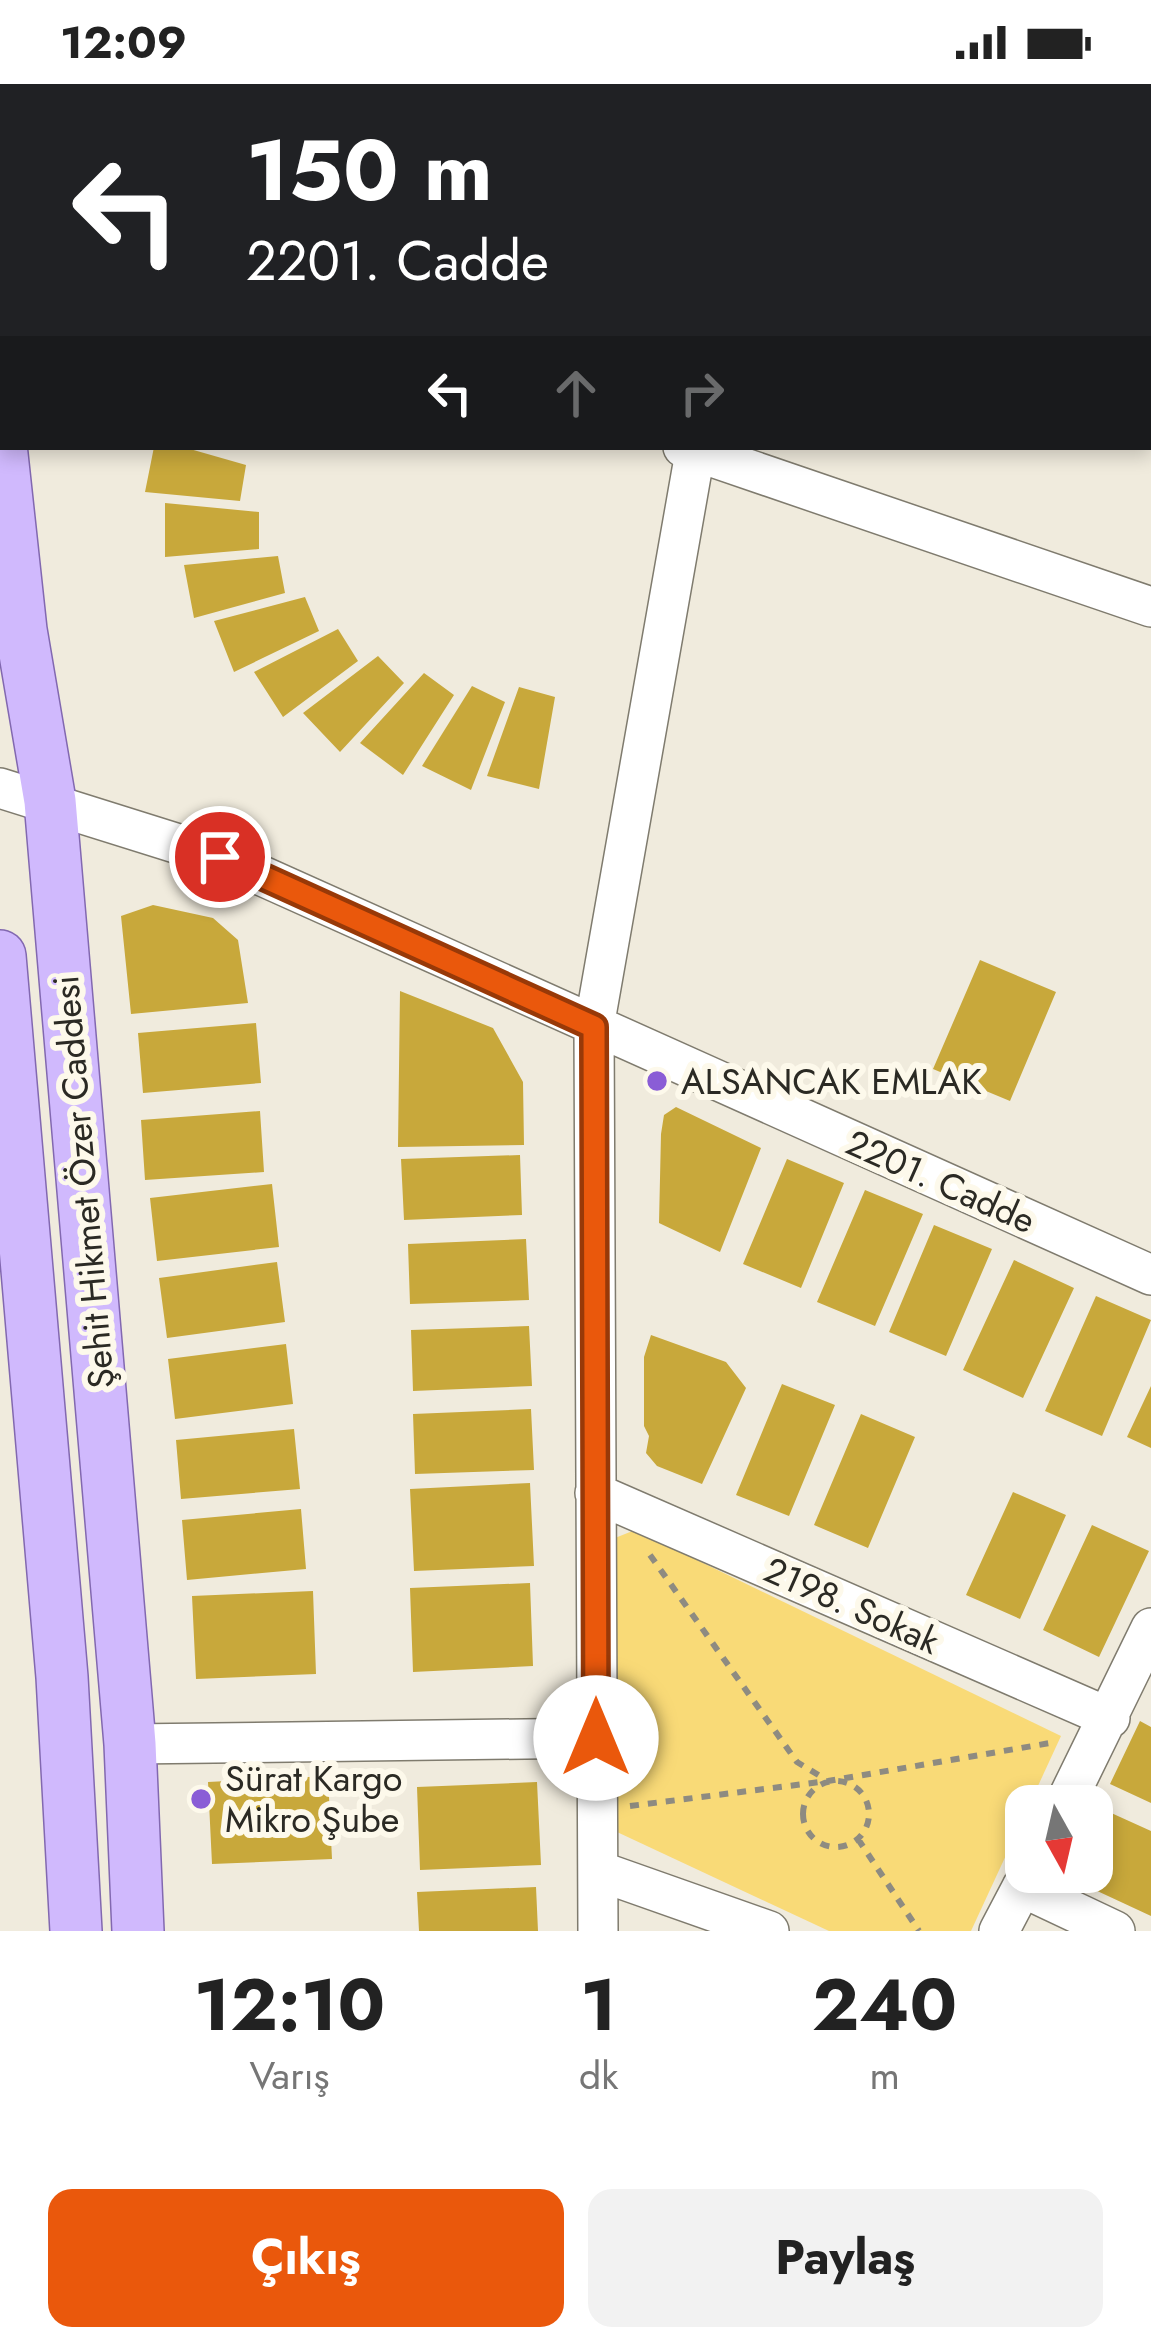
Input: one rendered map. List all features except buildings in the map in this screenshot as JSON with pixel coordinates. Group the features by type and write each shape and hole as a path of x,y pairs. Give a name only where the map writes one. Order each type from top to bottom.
{"main road":[{"name":"Şehit Hikmet Özer Caddesi","path":"2,450 22,630 50,801 130,1744 138,1931"},
{"name":"Şehit Hikmet Özer Caddesi","path":"0,956 62,1677 76,1931"}],"street":[{"path":"598,1931 596,1738 602,1496 594,1027 691,450"},
{"path":"697,450 1151,607"},
{"name":"2201. Cadde","path":"0,788 220,857 1151,1275"},
{"name":"2198. Sokak","path":"602,1496 1106,1726"},
{"path":"1075,1785 1151,1628"},
{"path":"130,1744 596,1738"},
{"path":"599,1871 769,1931"},
{"path":"1000,1931 1019,1893"},
{"path":"1050,1893 1115,1931"}],"path":[{"path":"602,1496 797,1762 828,1781 849,1783 865,1797 869,1819 858,1838 838,1847 817,1841 802,1813 818,1785 828,1781"},
{"path":"597,1810 828,1781 1106,1726"},
{"path":"858,1838 920,1931"}],"shaded area":[{"path":"635,1530 1061,1736 1038,1785 1005,1785 1005,1857 971,1931 829,1931 617,1832 615,1538"}],"place":[{"name":"ALSANCAK EMLAK","path":"657,1081"},
{"name":"Sürat Kargo Mikro Şube","path":"201,1799"}],"route":[{"path":"220,857 594,1027 596,1738"}]}
